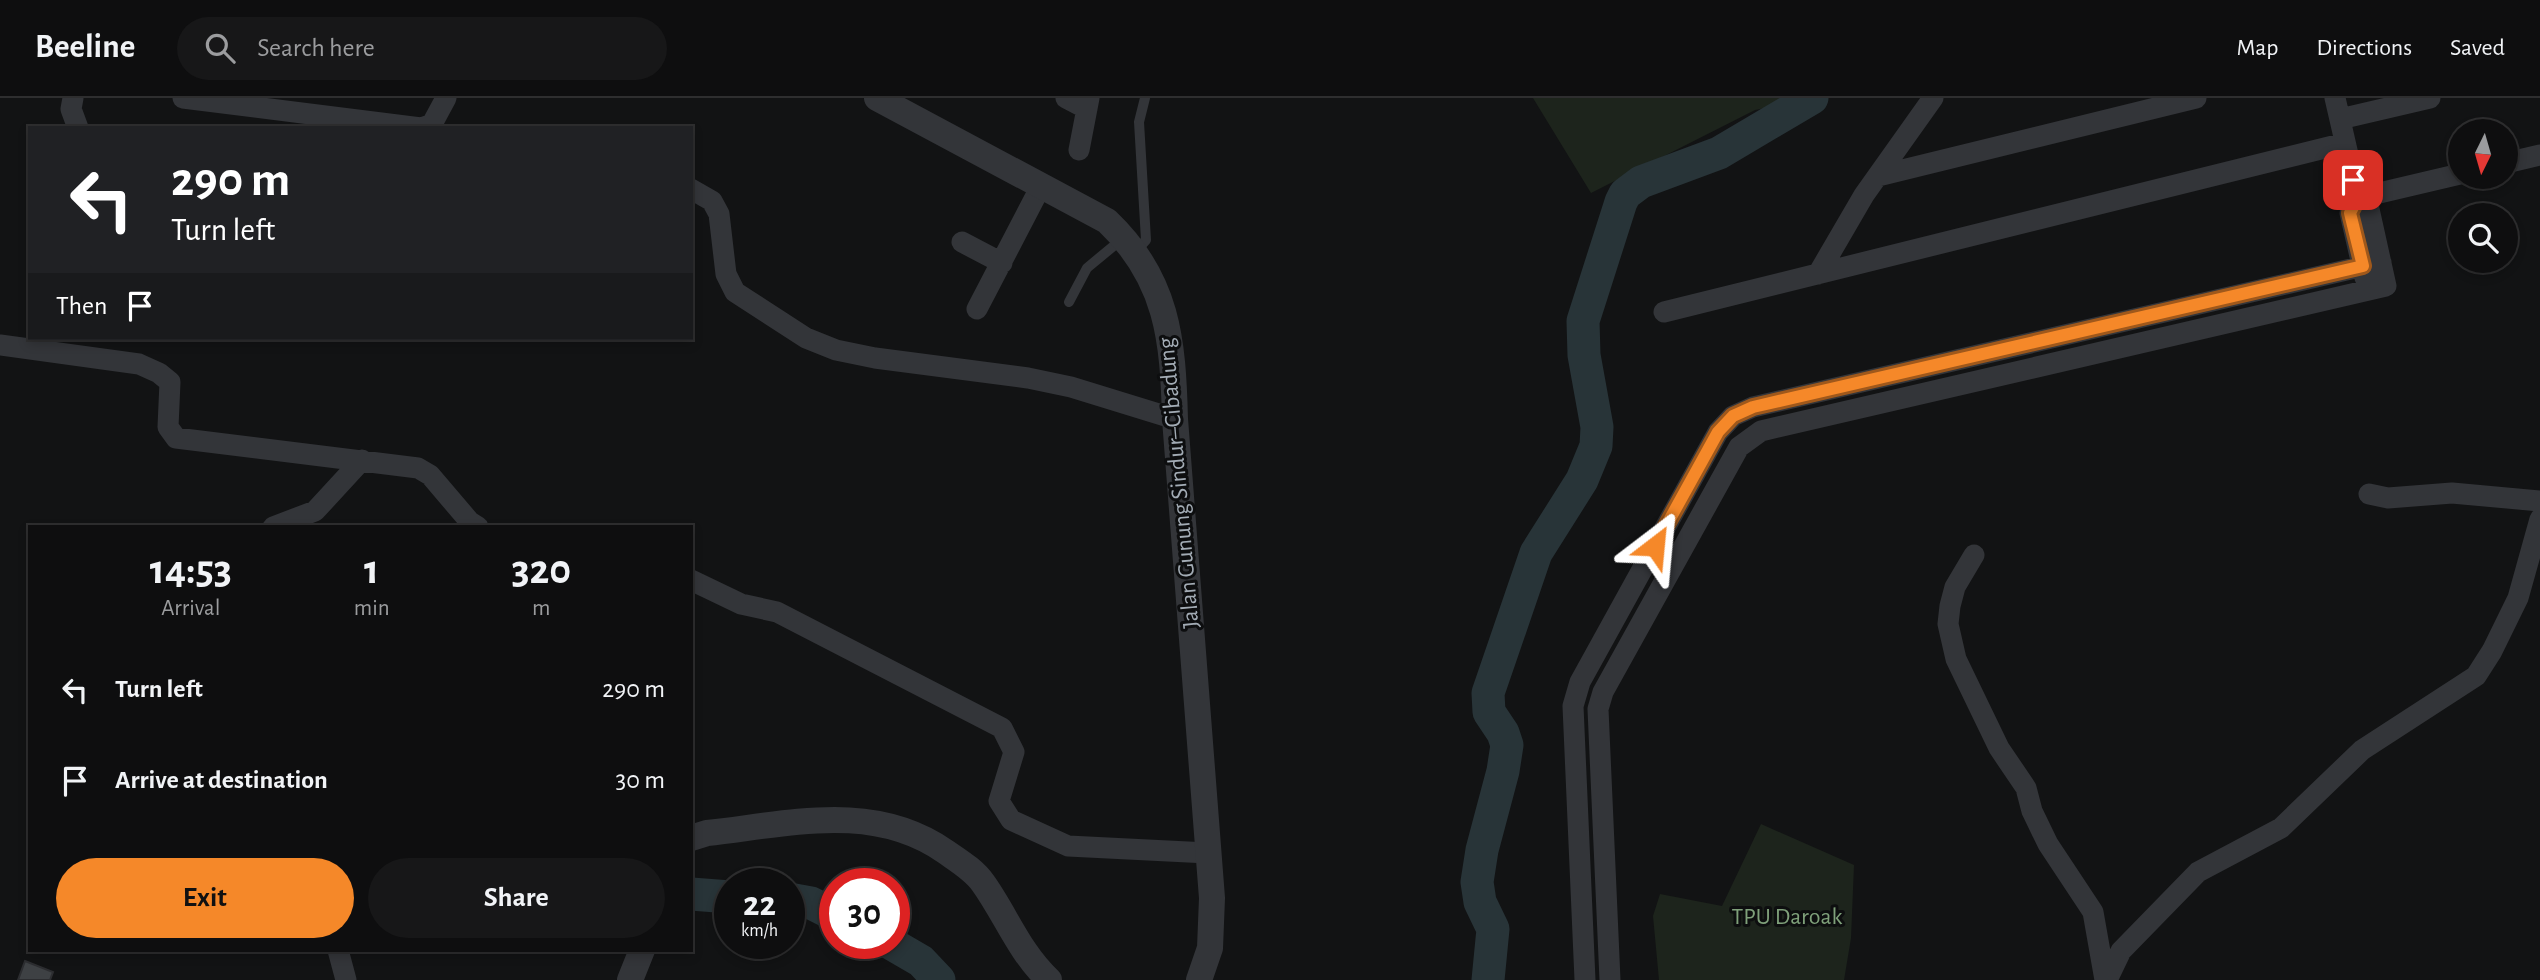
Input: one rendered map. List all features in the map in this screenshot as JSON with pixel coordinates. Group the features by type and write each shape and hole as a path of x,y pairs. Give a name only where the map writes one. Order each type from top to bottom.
{"street":[{"path":"73,98 71,109 77,126"},
{"path":"183,98 405,126"},
{"path":"426,126 432,124 446,98"},
{"name":"Jalan Gunung Sindur–Cibadung","path":"877,98 1107,221 1130,244 1154,284 1165,319 1174,381 1212,898 1210,948 1199,980"},
{"path":"1066,98 1088,104 1079,150"},
{"path":"1818,274 1878,176 1933,98"},
{"path":"1878,176 2196,98"},
{"path":"1610,980 1598,709 1603,692 1739,447 1761,431 2368,290 2372,264 2350,213 2358,198 2335,98"},
{"path":"2340,119 2430,98"},
{"path":"1664,312 2345,143"},
{"path":"2518,160 2540,155"},
{"path":"2358,198 2448,177"},
{"path":"977,309 1041,186"},
{"path":"693,190 712,201 719,214 726,274 734,292 806,338 836,350 875,358 1060,384 1175,419"},
{"path":"962,242 1002,263"},
{"path":"1585,980 1573,706 1586,670 1718,432 1733,416 1753,407 2372,264"},
{"path":"0,345 139,364 159,373 170,382 168,427 176,439 418,468 430,475 475,525"},
{"path":"279,525 315,511 362,460"},
{"path":"2369,494 2388,498 2452,493 2540,501"},
{"path":"2106,980 2121,951 2198,872 2281,828 2362,750 2476,676 2493,651 2518,598 2540,519"},
{"path":"1975,555 1955,587 1950,606 1948,624 1956,659 1999,748 2026,788 2032,811 2048,844 2094,912 2106,980"},
{"path":"693,581 741,604 777,612 1002,728 1014,752 999,801 1012,820 1068,846 1208,853"},
{"path":"693,838 721,831 857,819 888,824 917,834 963,863 982,882 1024,953 1049,980"},
{"path":"339,952 346,980"},
{"path":"630,980 641,952"}],"lane":[{"path":"1069,302 1087,268 1130,244 1146,240 1139,122 1145,98"}],"green space":[{"path":"1533,98 1816,98 1755,110 1591,193"},
{"name":"TPU Daroak","path":"1761,824 1854,865 1851,938 1844,980 1659,980 1653,916 1660,894 1722,906"}],"building":[{"path":"25,961 53,972 50,980 18,980"}],"waterway":[{"path":"1488,980 1493,929 1480,902 1477,882 1507,745 1503,733 1489,712 1488,693 1536,553 1582,480 1596,446 1597,427 1584,355 1583,321 1621,202 1625,194 1641,182 1719,153 1812,98"},
{"path":"693,894 714,896"},
{"path":"805,902 819,907"},
{"path":"910,955 921,961 939,980"}],"route":[{"path":"1655,546 1718,432 1733,416 1753,407 2363,266 2350,213 2358,198 2353,180"}]}
